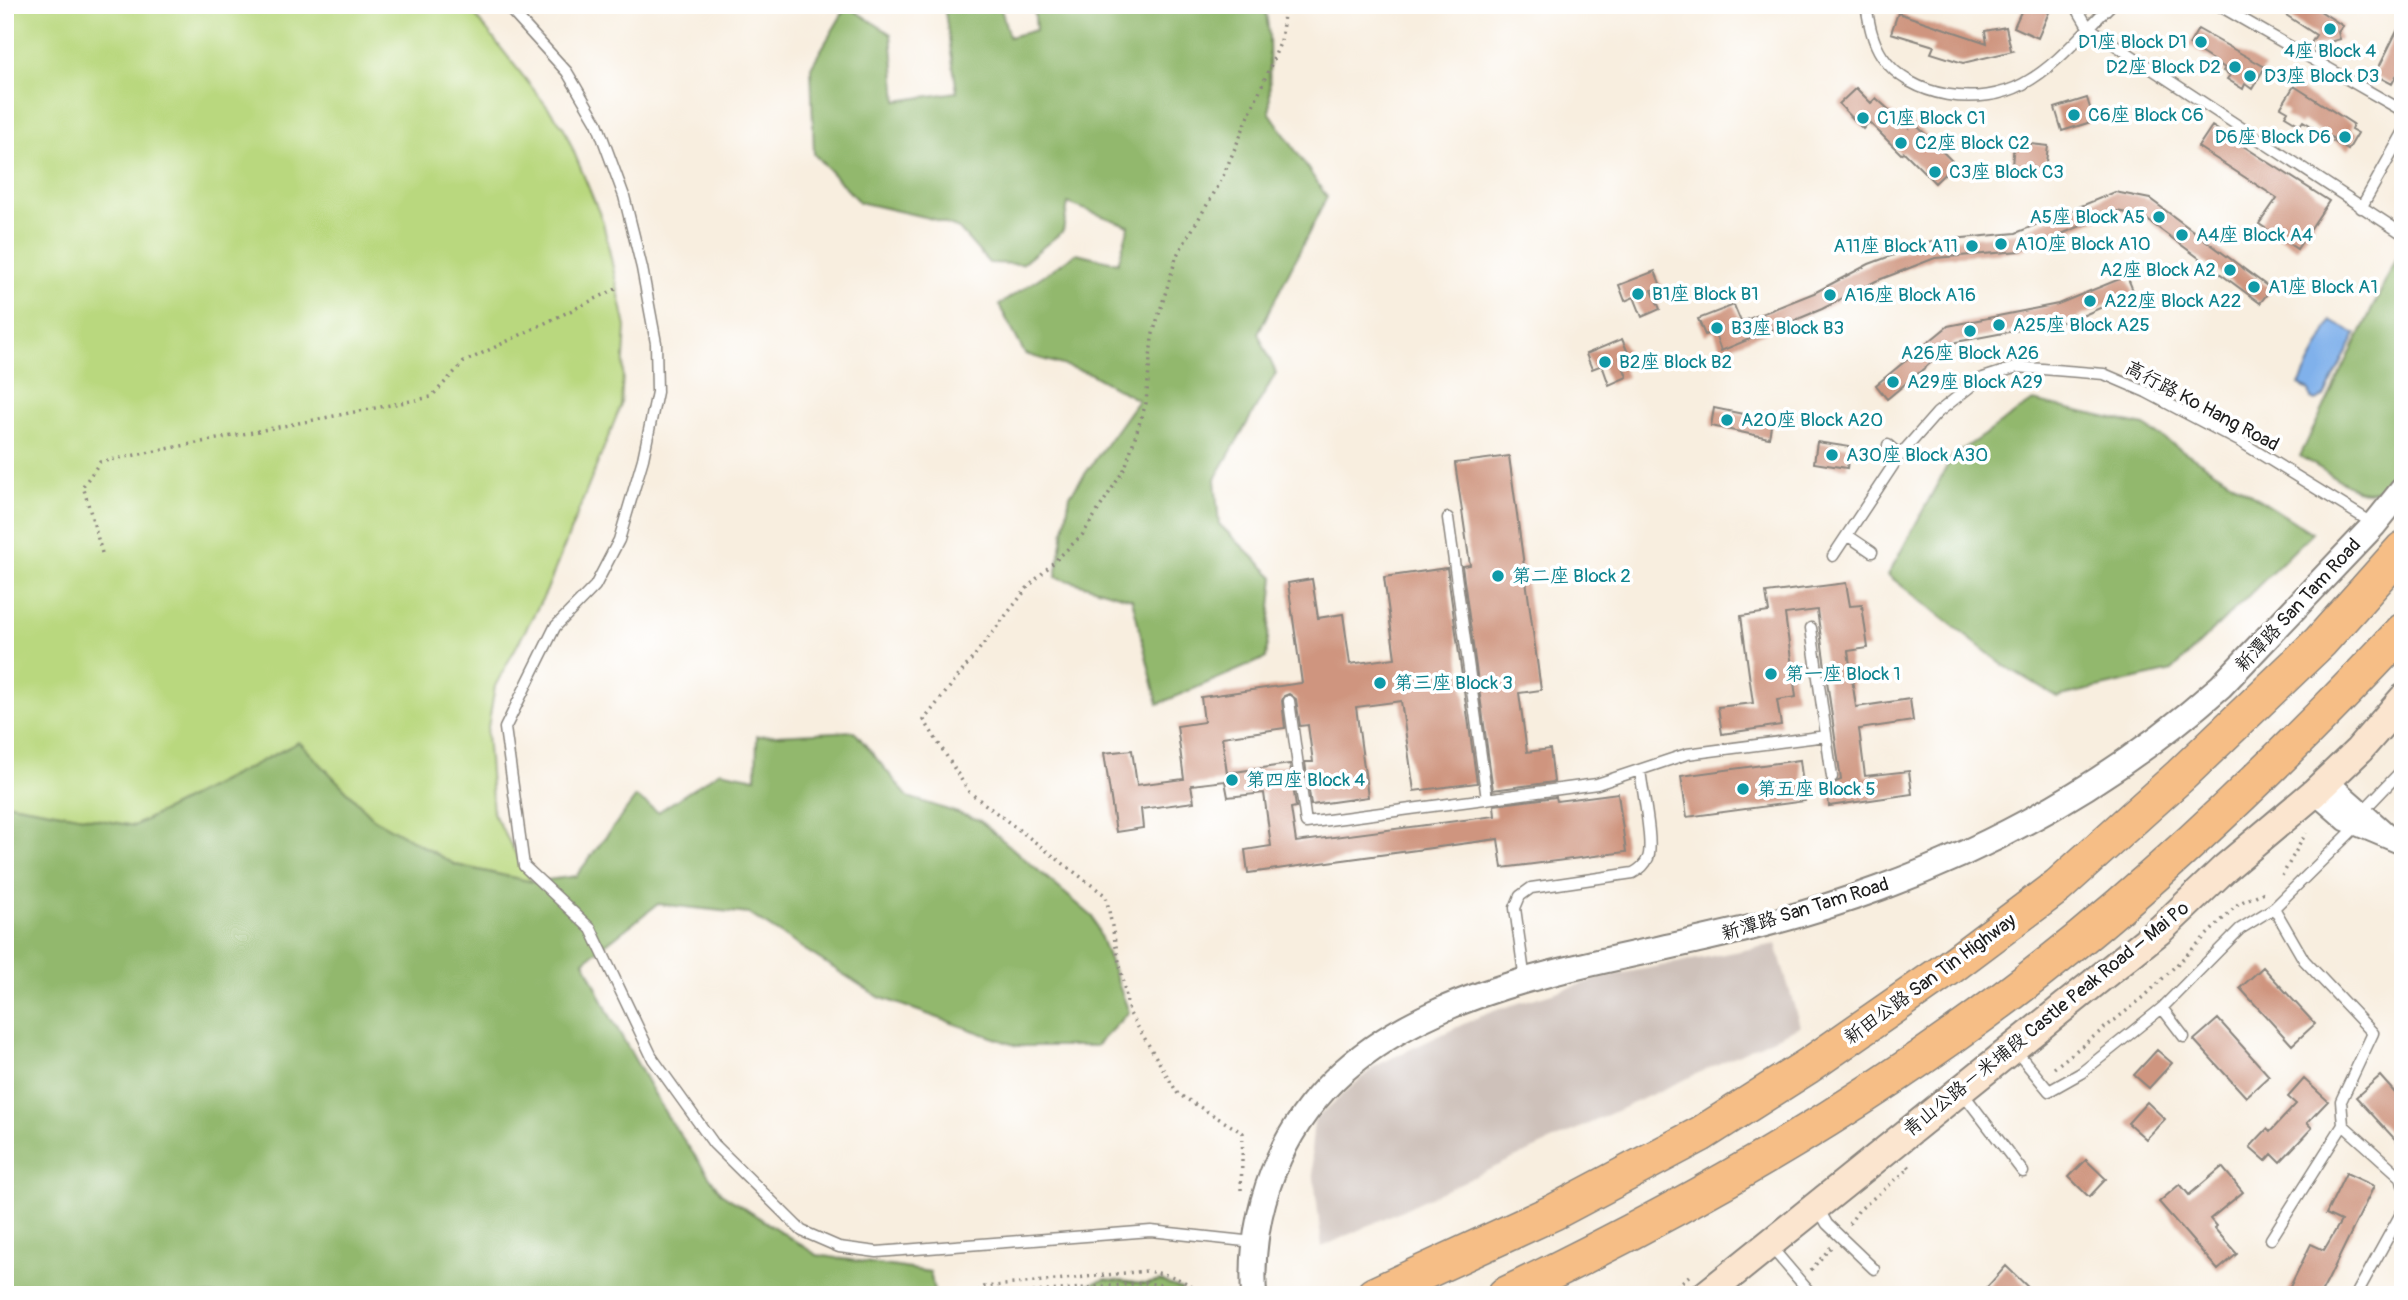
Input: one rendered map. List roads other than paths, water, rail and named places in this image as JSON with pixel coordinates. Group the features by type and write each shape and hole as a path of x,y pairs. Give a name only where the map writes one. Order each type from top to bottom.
{"highway":[{"name":"新田公路 San Tin Highway","path":"1374,1295 1554,1212 1701,1134 1808,1066 1946,970 2058,886 2182,775 2320,642 2403,549"},
{"path":"1505,1295 1761,1161 1884,1082 2001,999 2117,908 2229,809 2329,710 2403,631"}],"main road":[{"name":"青山公路－米埔段 Castle Peak Road – Mai Po","path":"1706,1295 2161,929 2224,869 2360,750 2403,699"}],"street":[{"name":"新潭路 San Tam Road","path":"1254,1295 1246,1241 1284,1146 1306,1110 1351,1063 1396,1032 1448,1007 1525,981 1720,935 1836,903 1918,873 2023,825 2102,778 2200,705 2374,525 2403,489"},
{"path":"2320,787 2359,819 2402,845"}],"lane":[{"path":"506,5 567,72 597,123 624,196 642,268 656,343 657,393 643,459 619,540 595,586 555,627 505,728 524,866 591,929 653,1059 714,1144 802,1231 839,1247 877,1252 1151,1231 1246,1241"},
{"path":"1866,5 1873,40 1883,58 1912,82 1948,96 1985,96 2013,89 2037,75 2111,5"},
{"path":"2075,5 2088,27 2403,234"},
{"path":"2218,5 2403,111"},
{"path":"2361,208 2403,133"},
{"name":"高行路 Ko Hang Road","path":"1833,556 1900,455 1937,413 1980,379 2017,367 2104,374 2146,392 2241,442 2374,525"},
{"path":"1888,445 1900,455"},
{"path":"1448,518 1487,799"},
{"path":"1847,535 1872,552"},
{"path":"1811,628 1832,777"},
{"path":"1289,701 1306,823 1597,784 1688,754 1826,736"},
{"path":"2013,1048 2049,1091 2081,1073 2162,1008 2240,929 2274,908 2403,769"},
{"path":"1525,981 1515,908 1520,896 1531,888 1633,873 1649,858 1650,843 1640,770"},
{"path":"2272,1239 2343,1125 2341,1101 2373,1033 2304,960 2274,908"},
{"path":"2162,1008 2183,1037"},
{"path":"1961,1090 2023,1172"},
{"path":"2343,1125 2401,1177 2403,1185"},
{"path":"1816,1206 1826,1224 1874,1269"},
{"path":"2356,1295 2403,1210"},
{"path":"1768,1243 1812,1295"}],"water":[{"path":"2331,321 2356,334 2324,397 2315,401 2311,399 2309,390 2299,385"}],"place":[{"name":"4座 Block 4","path":"2330,29"},
{"name":"D1座 Block D1","path":"2201,42"},
{"name":"D2座 Block D2","path":"2235,67"},
{"name":"D3座 Block D3","path":"2250,76"},
{"name":"C6座 Block C6","path":"2074,115"},
{"name":"C1座 Block C1","path":"1863,118"},
{"name":"D6座 Block D6","path":"2345,137"},
{"name":"C2座 Block C2","path":"1901,143"},
{"name":"C3座 Block C3","path":"1935,172"},
{"name":"A5座 Block A5","path":"2159,217"},
{"name":"A4座 Block A4","path":"2182,235"},
{"name":"A10座 Block A10","path":"2001,244"},
{"name":"A11座 Block A11","path":"1972,246"},
{"name":"A2座 Block A2","path":"2230,270"},
{"name":"A1座 Block A1","path":"2254,287"},
{"name":"B1座 Block B1","path":"1638,294"},
{"name":"A16座 Block A16","path":"1830,295"},
{"name":"A22座 Block A22","path":"2090,301"},
{"name":"A25座 Block A25","path":"1999,325"},
{"name":"B3座 Block B3","path":"1717,328"},
{"name":"A26座 Block A26","path":"1970,331"},
{"name":"B2座 Block B2","path":"1605,362"},
{"name":"A29座 Block A29","path":"1893,382"},
{"name":"A20座 Block A20","path":"1727,420"},
{"name":"A30座 Block A30","path":"1832,455"},
{"name":"第二座 Block 2","path":"1498,576"},
{"name":"第一座 Block 1","path":"1771,674"},
{"name":"第三座 Block 3","path":"1380,683"},
{"name":"第四座 Block 4","path":"1232,780"},
{"name":"第五座 Block 5","path":"1743,789"}]}
